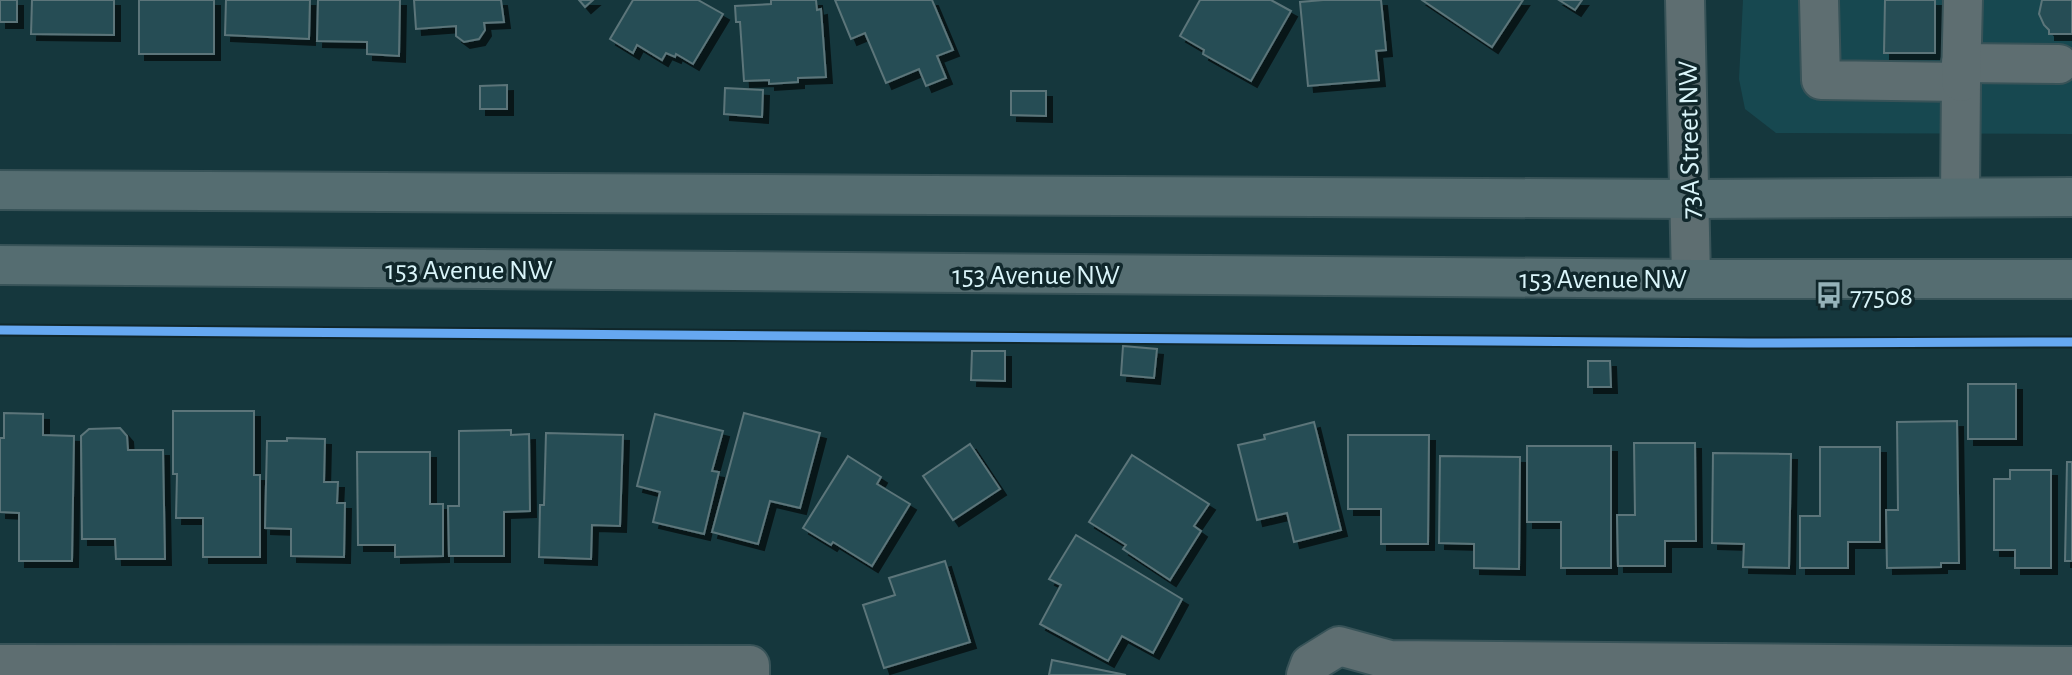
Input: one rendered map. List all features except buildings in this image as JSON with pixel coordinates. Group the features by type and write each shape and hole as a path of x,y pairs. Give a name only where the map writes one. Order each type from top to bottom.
{"main road":[{"path":"0,190 1690,199 2072,197"},
{"name":"153 Avenue NW","path":"0,265 1691,279 2072,279"}],"street":[{"name":"73A Street NW","path":"1685,0 1691,279"},
{"path":"1819,0 1821,80 1961,73 2059,64"},
{"path":"1960,197 1962,0"},
{"path":"1308,669 1339,646 1390,660 2072,666"},
{"path":"0,664 750,670"}],"shaded area":[{"path":"1743,0 2072,0 2072,134 1776,133 1745,109 1739,79"}],"cycle path":[{"path":"0,330 1749,343 2072,342"}],"place":[{"name":"77508","path":"1829,295"}]}
